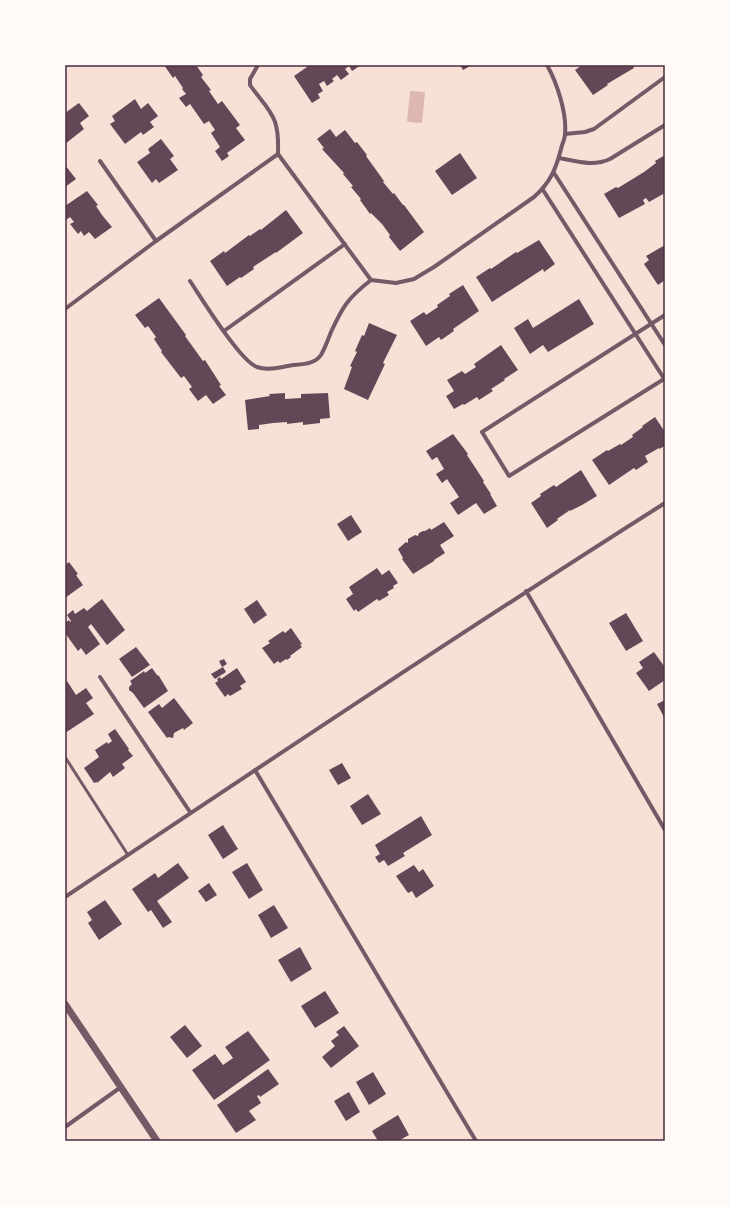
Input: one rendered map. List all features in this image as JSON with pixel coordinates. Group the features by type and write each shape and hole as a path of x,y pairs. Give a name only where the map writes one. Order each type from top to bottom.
{"street":[{"path":"258,65 250,79 250,85 273,117 276,124 278,134 278,154 371,280"},
{"path":"190,281 246,360 259,368 267,369 313,362 321,355 347,301 371,280 396,283 414,279 434,267 543,190 554,173 565,134 558,90 547,65"},
{"path":"565,134 585,132 594,129 665,77"},
{"path":"559,158 594,164 601,163 665,125"},
{"path":"65,309 156,241 278,154"},
{"path":"100,161 156,241"},
{"path":"554,173 665,345"},
{"path":"543,190 635,334 665,380 509,476 482,432 635,334 665,315"},
{"path":"224,331 345,244"},
{"path":"65,897 190,812 526,591 665,503"},
{"path":"526,591 665,830"},
{"path":"100,677 190,812"},
{"path":"255,770 476,1141"},
{"path":"65,1004 157,1141"},
{"path":"65,1127 121,1087"}],"lane":[{"path":"65,757 128,854"}],"shaded area":[{"path":"411,91 425,93 421,123 407,121"}],"building":[{"path":"164,65 196,65 203,75 201,77 211,90 209,91 218,104 222,101 240,125 236,128 245,140 227,153 229,156 222,161 215,151 220,147 211,133 215,130 209,121 204,124 190,104 186,107 179,98 186,94 182,89 183,88 175,76 173,78"},
{"path":"308,65 361,65 352,71 349,66 345,69 349,74 341,80 337,75 332,79 334,81 327,86 324,81 319,84 323,91 318,94 320,98 312,103 294,76"},
{"path":"460,65 472,65 463,70"},
{"path":"582,65 635,65 633,66 634,68 607,84 608,85 593,95 575,70"},
{"path":"135,99 141,109 148,103 158,116 150,122 154,127 143,135 141,132 125,144 110,124 115,121 112,116"},
{"path":"79,103 89,116 80,123 84,129 65,144 65,113"},
{"path":"330,129 336,137 345,130 355,143 357,142 384,181 383,182 404,205 424,232 400,251 389,237 390,235 382,224 371,213 370,214 360,200 361,199 351,187 353,186 343,174 344,173 322,149 324,148 317,139"},
{"path":"161,139 174,156 170,159 178,170 159,183 156,179 152,183 137,162 150,153 148,149"},
{"path":"460,153 477,178 452,195 435,171"},
{"path":"665,155 665,193 649,202 646,198 643,200 645,204 619,218 604,194 616,187 618,188 644,172 656,163 655,161"},
{"path":"65,165 76,179 65,187"},
{"path":"87,191 98,205 96,206 102,215 112,227 95,239 89,232 84,236 81,231 78,234 70,224 74,222 70,217 66,220 65,219 65,206"},
{"path":"286,210 303,233 276,253 253,267 254,269 227,286 210,261 224,251 225,253 249,235 250,236 260,229 261,230"},
{"path":"539,240 555,264 544,272 543,269 492,302 476,277 516,252 517,253"},
{"path":"665,245 665,280 658,285 644,264 649,260 646,256"},
{"path":"463,285 479,311 453,329 454,331 441,340 439,337 426,346 410,321 424,312 426,315 438,307 437,305 450,296 449,294"},
{"path":"159,298 203,361 205,360 221,385 219,386 226,395 213,404 206,395 198,401 189,389 192,387 184,376 181,378 161,352 162,351 154,339 156,337 148,326 145,328 135,315"},
{"path":"579,299 594,324 548,352 543,345 530,354 514,328 528,319 533,328"},
{"path":"369,323 397,335 383,363 385,364 368,400 344,389 352,367 350,366 357,352 355,351 362,335 364,336"},
{"path":"501,345 518,370 491,389 493,391 479,400 477,397 454,409 446,396 454,391 447,380 462,371 465,374 476,367 474,364"},
{"path":"285,393 285,399 301,398 301,394 328,393 330,418 320,419 320,423 303,425 303,422 287,424 287,422 273,423 259,425 259,429 248,430 245,400 270,396 269,394"},
{"path":"655,417 665,432 665,446 645,456 648,462 636,470 634,468 609,485 592,460 607,450 608,451 620,444 621,445 633,437 632,435"},
{"path":"453,434 468,454 467,455 484,481 483,482 497,506 484,514 476,503 458,515 450,503 459,497 447,479 442,483 436,474 444,469 437,457 432,460 426,451"},
{"path":"581,470 597,496 570,510 547,528 531,503 541,496 540,494 554,485 556,487"},
{"path":"351,515 362,532 348,541 337,524"},
{"path":"444,522 454,536 440,545 445,553 413,574 402,559 403,558 398,549 406,542 408,543 408,539 415,535 418,536 419,533 430,528 431,530"},
{"path":"69,562 78,574 76,575 83,585 65,598 65,565"},
{"path":"377,568 382,575 389,570 398,583 393,586 394,588 387,592 389,595 379,601 377,599 358,612 356,609 354,611 346,599 353,594 349,587"},
{"path":"102,599 125,630 107,645 91,624 88,627 100,644 86,655 81,648 78,651 65,633 65,623 69,620 70,622 71,621 67,615 73,610 75,614 84,608 87,611"},
{"path":"257,600 267,615 254,624 244,609"},
{"path":"626,613 643,641 626,651 609,623"},
{"path":"291,628 302,644 300,645 302,647 287,660 286,659 280,663 278,661 274,664 262,648 270,643 268,641 283,631 285,633"},
{"path":"136,647 150,665 132,677 119,659"},
{"path":"654,652 664,666 665,665 665,680 649,691 636,673 643,668 639,662"},
{"path":"224,659 227,664 222,667 219,661"},
{"path":"223,667 226,672 215,679 211,674"},
{"path":"152,668 168,691 144,708 129,690 129,687 132,684 130,681 144,671 145,673"},
{"path":"237,668 246,682 240,686 242,689 230,696 228,694 225,697 215,683 218,681 217,679 220,677 221,679"},
{"path":"67,681 76,695 86,688 93,698 86,703 94,714 65,733 65,682"},
{"path":"174,698 193,723 184,730 183,728 174,733 173,738 167,738 148,712 159,704 162,708"},
{"path":"665,700 665,719 657,704"},
{"path":"115,729 133,756 122,764 125,768 113,777 110,772 97,783 94,783 84,768 99,757 95,750 107,742 108,744 112,741 108,734"},
{"path":"342,763 351,778 338,785 329,770"},
{"path":"368,794 381,814 362,825 350,806"},
{"path":"421,816 432,835 403,853 405,856 388,866 384,860 379,863 375,857 380,854 375,845"},
{"path":"223,825 238,849 223,859 208,835"},
{"path":"178,863 189,878 157,901 172,922 163,928 151,910 148,912 132,889 155,873 158,878"},
{"path":"247,863 263,890 249,899 232,872"},
{"path":"414,865 419,872 423,869 434,886 416,898 412,891 408,893 396,876"},
{"path":"209,883 217,895 206,902 198,891"},
{"path":"105,900 122,924 99,940 88,923 92,920 87,912"},
{"path":"274,905 288,928 271,938 258,915"},
{"path":"300,947 312,969 291,982 278,960"},
{"path":"325,991 339,1013 315,1028 301,1006"},
{"path":"185,1025 202,1046 187,1058 170,1037"},
{"path":"344,1026 359,1046 331,1068 322,1057 335,1046 331,1041 339,1035 336,1032"},
{"path":"248,1031 270,1060 214,1100 192,1070 215,1054 223,1065 233,1058 225,1047"},
{"path":"268,1069 279,1084 260,1097 259,1095 257,1096 261,1103 249,1111 256,1120 236,1133 217,1105"},
{"path":"373,1072 386,1094 369,1105 356,1082"},
{"path":"349,1092 360,1112 346,1121 334,1101"},
{"path":"398,1115 409,1135 398,1141 378,1141 372,1131"}]}
